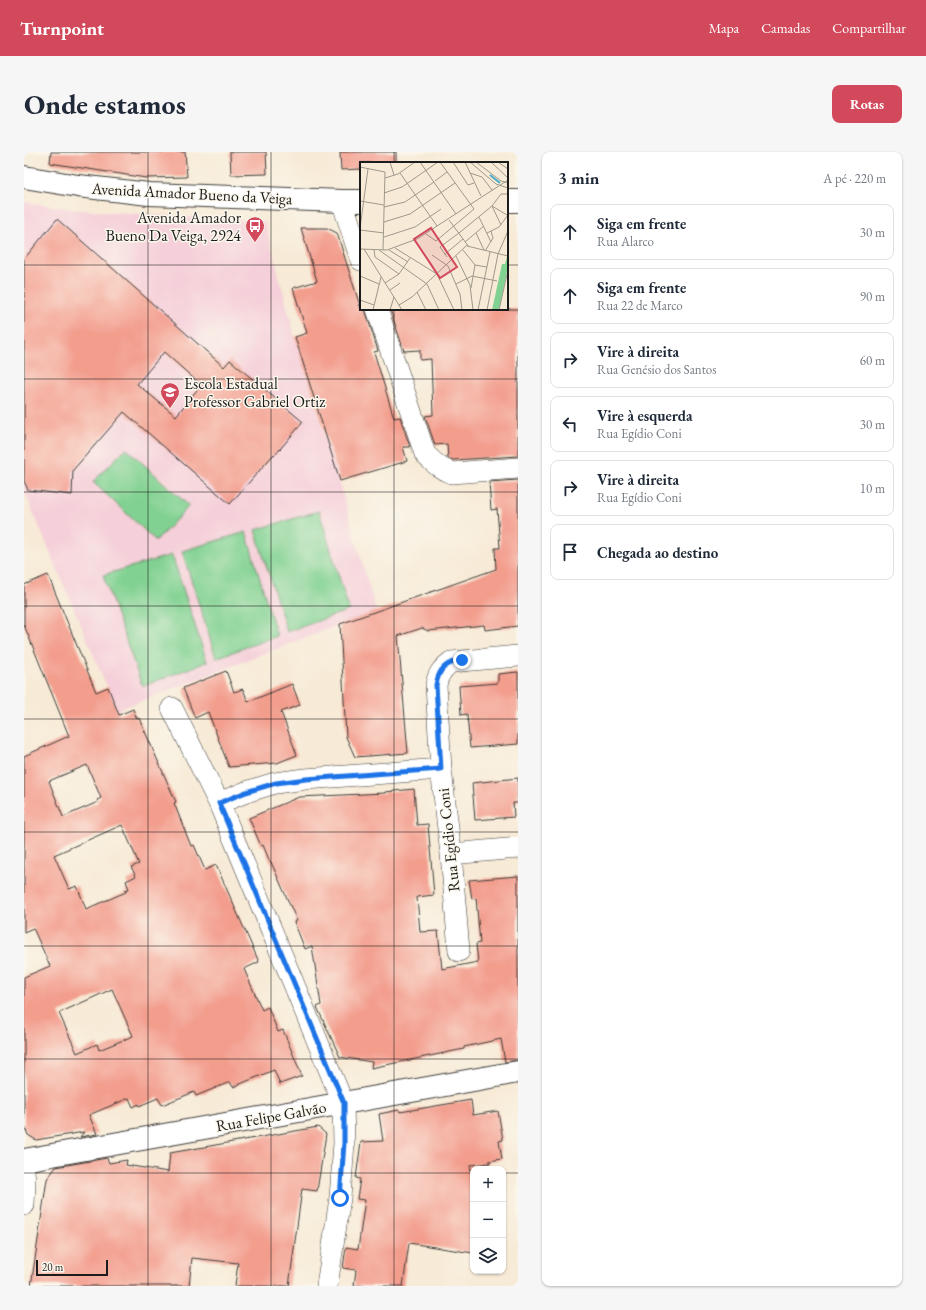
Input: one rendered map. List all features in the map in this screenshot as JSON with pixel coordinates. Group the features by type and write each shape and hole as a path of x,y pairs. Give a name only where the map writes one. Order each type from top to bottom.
{"street":[{"name":"Avenida Amador Bueno da Veiga","path":"24,177 78,186 149,194 351,201"},
{"path":"351,201 360,254"},
{"path":"377,310 425,454 435,465 452,473 518,468"},
{"name":"Rua Egídio Coni","path":"459,951 451,854 441,769 436,685 438,675 444,667 451,662 518,656"},
{"path":"172,708 219,803 344,1103 344,1143 340,1198 327,1286"},
{"path":"219,803 246,792 276,783 306,779 441,769"},
{"path":"451,854 518,848"},
{"name":"Rua Felipe Galvão","path":"24,1160 518,1072"},
{"path":"24,1171 24,1205"}],"shaded area":[{"name":"Escola Estadual Professor Gabriel Ortiz","path":"24,202 81,210 265,222 295,337 339,481 376,611 117,710 24,491"}],"green space":[{"path":"126,448 189,506 156,541 93,482"},
{"path":"319,511 349,610 287,632 255,530"},
{"path":"246,532 277,636 216,658 182,551"},
{"path":"172,555 207,662 142,686 103,575"}],"building":[{"path":"51,152 185,152 187,177 146,178 50,163"},
{"path":"230,152 266,152 267,174 231,175"},
{"path":"340,152 396,152 396,162 360,162 360,169 341,170"},
{"path":"57,219 224,367 230,360 303,422 230,504 124,412 73,470 72,495 28,490 24,481 24,259","holes":["164,352 201,385 176,416 137,384"]},
{"path":"301,228 327,228 337,233 360,310 365,310 378,351 374,352 394,418 400,417 410,447 403,447 407,461 340,481 295,337 307,333 293,288 317,281"},
{"path":"518,309 518,456 453,460 448,458 447,444 435,445 425,416 433,415 431,359 420,360 420,350 404,351 390,310"},
{"path":"518,480 518,626 485,630 484,625 428,631 422,628 398,636 408,753 355,757 346,737 340,624 496,569 495,548 500,548 497,509 491,510 489,482"},
{"path":"48,575 96,692 108,687 119,715 133,709 137,719 139,718 176,802 174,803 191,846 194,845 205,870 216,865 259,962 244,969 262,1010 268,1007 278,1032 283,1030 302,1076 280,1084 274,1070 233,1087 230,1082 196,1096 194,1092 162,1105 158,1098 133,1107 129,1098 89,1115 97,1134 80,1137 84,1132 36,1140 28,1135 24,1125 24,977 50,966 33,928 24,932 24,756 69,736 24,625 24,585","holes":["87,765 101,798 97,800 98,802 63,817 49,781","122,825 139,864 131,867 136,876 126,881 129,889 125,890 126,892 86,909 77,886 69,889 54,855","112,989 133,1036 99,1050 97,1044 77,1053 59,1013"]},
{"path":"226,671 234,692 243,689 248,702 292,684 300,705 281,712 297,755 277,763 229,767 208,712 195,718 183,688"},
{"path":"518,672 518,744 470,748 467,714 461,715 459,686 498,683 498,674"},
{"path":"518,778 518,803 513,803 514,817 475,820 472,783"},
{"path":"414,789 417,825 428,824 434,895 417,897 420,932 438,931 442,969 478,962 476,944 480,943 476,898 472,899 469,880 518,876 518,1060 505,1062 501,1039 464,1047 464,1049 371,1068 372,1062 340,1057 317,1007 321,1005 312,946 305,949 294,922 297,921 271,862 263,845 261,846 249,818 299,797 385,793"},
{"path":"471,1100 473,1115 498,1111 503,1140 499,1141 502,1159 489,1161 490,1163 470,1165 470,1253 409,1243 403,1286 354,1286 356,1270 343,1268 346,1247 358,1249 365,1200 357,1199 360,1179 356,1178 361,1142 383,1141 379,1114 399,1110 400,1112"},
{"path":"318,1127 326,1134 317,1191 302,1189 289,1286 235,1286 238,1263 192,1258 189,1286 31,1286 47,1179 56,1167 107,1158 109,1163 127,1160 126,1165 168,1172 170,1153"}],"place":[{"name":"Avenida Amador Bueno Da Veiga, 2924","path":"255,243"},
{"name":"Escola Estadual Professor Gabriel Ortiz","path":"170,409"}],"route":[{"path":"340,1198 344,1143 344,1103 219,803 246,792 276,783 306,779 441,769 436,685 438,675 444,667 451,662 462,660"}]}
